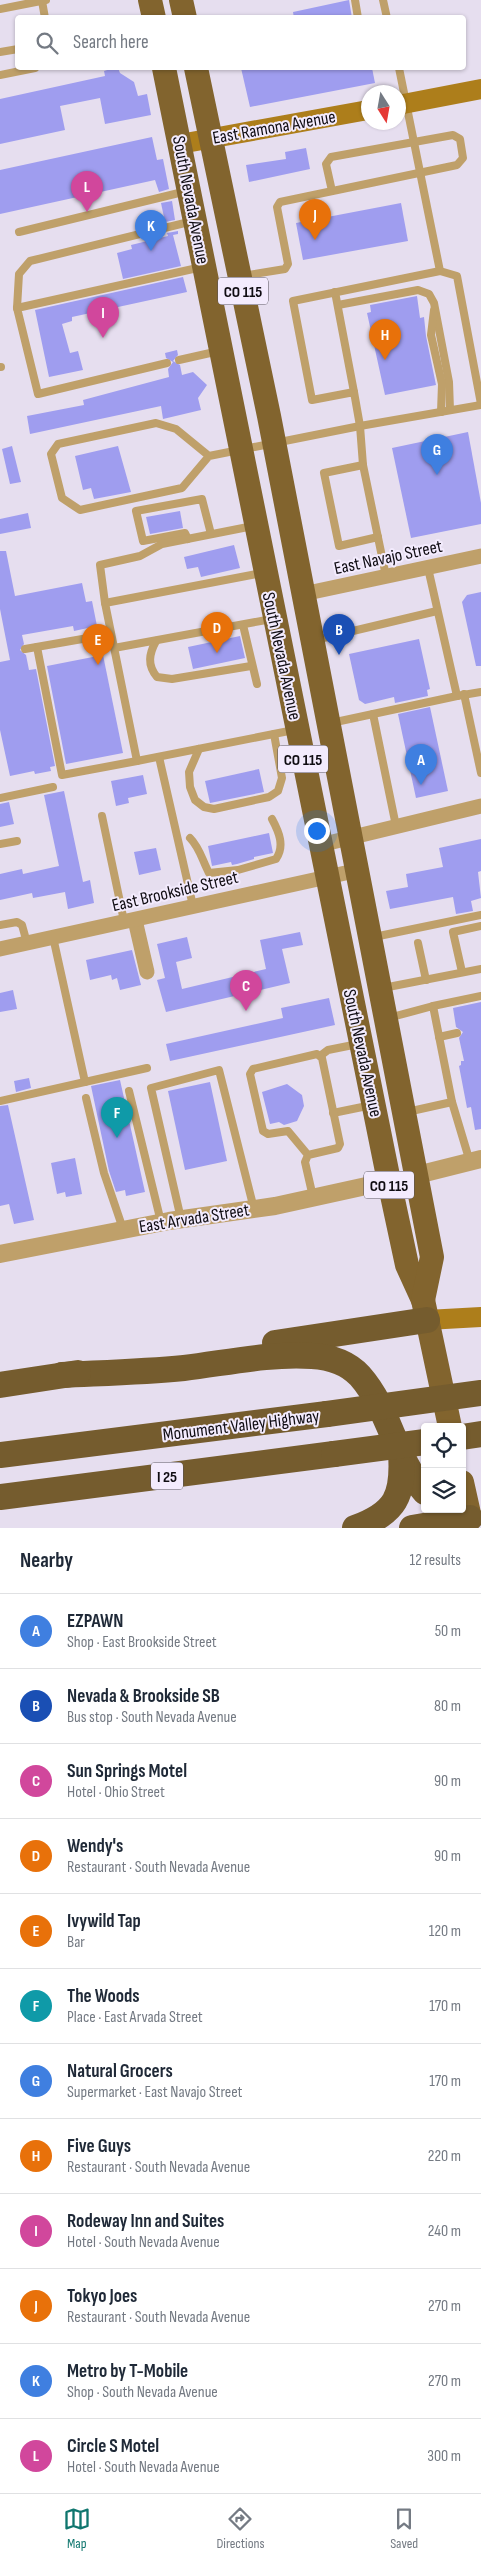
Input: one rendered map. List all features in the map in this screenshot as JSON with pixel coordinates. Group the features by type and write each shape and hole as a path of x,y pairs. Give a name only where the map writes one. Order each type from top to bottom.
{"highway":[{"path":"150,0 153,15"},
{"path":"182,0 184,15"},
{"name":"South Nevada Avenue","path":"164,70 264,572 389,1181 407,1265 425,1310 449,1423"},
{"name":"South Nevada Avenue","path":"196,70 274,444 417,1175 432,1257 425,1310"},
{"path":"254,522 274,543 280,574 288,585 303,594"},
{"path":"274,619 287,618 293,626 304,681 324,697"},
{"path":"0,1385 425,1310"},
{"path":"62,1375 175,1368 284,1356 313,1356 335,1360 351,1368 368,1387 410,1473 421,1487"},
{"name":"Monument Valley Highway","path":"0,1454 481,1393"},
{"path":"466,1436 481,1434"},
{"name":"I 25","path":"0,1497 421,1443"},
{"path":"355,1528 387,1513 397,1496 402,1476 400,1450"},
{"path":"412,1528 460,1519"}],"main road":[{"path":"406,103 481,90"},
{"name":"East Ramona Avenue","path":"180,144 361,111"},
{"path":"425,1310 481,1317"}],"street":[{"name":"East Navajo Street","path":"303,594 481,556"},
{"path":"320,845 481,806"},
{"name":"East Brookside Street","path":"0,949 358,870"},
{"path":"130,920 147,972"},
{"path":"417,1175 476,1161"},
{"name":"East Arvada Street","path":"0,1254 161,1222 254,1209 389,1181"}],"lane":[{"path":"0,9 44,0 46,15"},
{"path":"355,0 358,15"},
{"path":"383,0 387,15"},
{"path":"0,52 15,50"},
{"path":"0,75 25,70"},
{"path":"400,70 401,85"},
{"path":"406,113 416,142 440,271"},
{"path":"240,276 285,269 288,264 277,207 280,202 457,165 463,158 460,139 453,136 331,158 326,164 332,191"},
{"path":"19,232 189,190"},
{"path":"167,363 38,394 17,308 19,274 30,261 195,220"},
{"path":"17,308 204,267"},
{"path":"209,456 176,429 156,423 58,444 52,454 62,498 80,510 182,488 209,456 481,404 457,276 440,271 293,301 312,400 354,392"},
{"path":"338,305 418,290 429,294 435,308 431,324 431,335 442,384 445,411"},
{"path":"335,292 360,426 363,465 386,576"},
{"path":"179,360 221,351"},
{"path":"363,465 324,473 338,546 378,537"},
{"path":"188,539 185,533 143,541 136,512 202,499 211,534"},
{"path":"137,761 105,603 100,565 140,556 162,544 211,534 254,522"},
{"path":"428,568 461,695 478,741 481,773"},
{"path":"105,603 264,572"},
{"path":"312,640 438,611"},
{"path":"114,648 274,619"},
{"path":"243,625 251,666 257,684"},
{"path":"25,649 112,634"},
{"path":"156,640 149,659 151,670 157,677 172,679 251,666"},
{"path":"38,647 62,775 297,730"},
{"path":"329,723 481,692"},
{"path":"373,714 396,826"},
{"path":"199,749 189,772 190,786 196,800 204,807 214,809 268,797 278,791 282,778 274,734"},
{"path":"159,756 193,906"},
{"path":"0,798 53,787"},
{"path":"102,816 130,920"},
{"path":"190,838 199,847 201,860 209,873 238,870 276,859 280,854 280,833 272,819"},
{"path":"0,844 17,841"},
{"path":"372,938 481,914"},
{"path":"0,925 17,922 22,925 27,943"},
{"path":"462,972 453,932 481,926"},
{"path":"53,937 86,1082"},
{"path":"418,943 426,980"},
{"path":"381,988 481,968"},
{"path":"387,1018 481,996"},
{"path":"433,1006 452,1102 476,1161"},
{"path":"439,1037 457,1033"},
{"path":"320,1056 328,1050 361,1043"},
{"path":"308,1154 288,1131 268,1134 263,1131 250,1074 253,1069 317,1054 320,1056"},
{"path":"308,1154 338,1148 340,1144 320,1056"},
{"path":"0,1101 148,1068"},
{"path":"181,1219 150,1088 219,1070 254,1209"},
{"path":"129,1090 161,1222"},
{"path":"86,1098 104,1173 123,1229"},
{"path":"405,1112 452,1102"},
{"path":"333,1114 374,1105"},
{"path":"308,1154 305,1162 312,1198"}],"building":[{"path":"349,0 352,15 294,15 293,12"},
{"path":"119,70 120,73 134,82 138,96 147,94 151,115 105,124 100,98 60,106 65,130 0,144 0,99 105,76 104,71"},
{"path":"241,70 372,70 375,83 250,107"},
{"path":"152,137 157,160 163,159 169,189 159,192 155,180 0,214 0,170"},
{"path":"306,148 310,169 249,182 246,165 286,159 285,152"},
{"path":"172,201 175,220 165,222 161,203"},
{"path":"401,203 408,241 303,260 296,223"},
{"path":"178,231 178,234 173,235 181,266 123,279 117,253 132,249 131,245 168,236 167,233"},
{"path":"183,277 187,292 72,317 72,321 62,324 70,353 78,351 83,370 49,377 35,310"},
{"path":"417,296 420,318 424,317 436,385 385,395 367,313 371,312 370,305"},
{"path":"177,350 178,355 173,361 180,365 182,375 193,372 207,385 198,398 201,410 163,419 161,406 30,434 27,416 84,405 83,400 169,377 168,369 173,362 166,358 165,353"},
{"path":"468,432 481,503 481,524 411,538 392,448"},
{"path":"12,446 21,482 10,484 2,449"},
{"path":"118,446 131,492 94,499 91,488 83,490 75,456"},
{"path":"180,511 183,528 150,534 146,517"},
{"path":"28,513 31,528 0,534 0,519"},
{"path":"234,545 240,568 201,577 198,567 187,569 184,557"},
{"path":"0,551 6,551 15,596 82,583 86,602 92,601 97,626 74,631 73,626 22,635 24,644 20,650 26,655 29,670 36,669 55,766 50,767 51,771 35,774 34,771 10,776 0,730 0,662 10,660 0,609"},
{"path":"481,592 481,666 476,666 462,602 467,595"},
{"path":"240,636 245,658 193,669 188,647"},
{"path":"419,639 430,689 427,690 428,696 395,703 394,697 365,704 359,700 349,654"},
{"path":"103,655 123,753 66,764 47,666"},
{"path":"430,707 448,791 416,798 398,714"},
{"path":"259,769 264,792 210,803 205,781"},
{"path":"143,775 147,794 128,798 129,803 116,806 111,781"},
{"path":"64,791 83,882 90,880 94,903 68,909 65,892 33,898 32,893 0,900 0,874 22,869 23,874 59,866 44,795"},
{"path":"9,802 14,824 0,827 0,804"},
{"path":"269,833 273,853 254,857 254,859 237,864 232,865 231,862 212,866 208,846"},
{"path":"481,839 481,871 478,872 481,898 471,901 473,911 456,914 453,897 390,909 386,891 408,887 406,874 443,867 439,848"},
{"path":"156,848 161,870 139,875 134,852"},
{"path":"300,932 303,945 282,949 290,983 166,1012 157,980 165,978 157,944 187,937 192,958 176,962 182,989 266,969 260,940"},
{"path":"132,950 141,985 120,990 117,978 112,980 111,975 90,980 86,960"},
{"path":"13,990 17,1009 0,1012 0,993"},
{"path":"329,998 335,1025 170,1061 166,1044 283,1018 281,1008"},
{"path":"481,1002 481,1129 475,1130 471,1107 467,1108 459,1066 461,1061 464,1061 459,1038 463,1032 456,1027 453,1008"},
{"path":"29,1078 31,1088 16,1092 14,1081"},
{"path":"120,1080 145,1192 126,1196 125,1190 116,1192 109,1171 91,1086"},
{"path":"210,1082 227,1161 185,1170 168,1091"},
{"path":"287,1084 302,1095 304,1106 297,1121 284,1125 279,1122 270,1124 262,1092"},
{"path":"8,1105 34,1220 14,1224 9,1204 0,1206 0,1106"},
{"path":"75,1158 82,1194 66,1197 65,1192 57,1194 51,1163"}],"place":[{"name":"Circle S Motel","path":"87,212"},
{"name":"Tokyo Joes","path":"315,240"},
{"name":"Metro by T-Mobile","path":"151,251"},
{"name":"Rodeway Inn and Suites","path":"103,338"},
{"name":"Five Guys","path":"385,360"},
{"name":"Natural Grocers","path":"437,475"},
{"name":"Wendy's","path":"217,653"},
{"name":"Nevada & Brookside SB","path":"339,655"},
{"name":"Ivywild Tap","path":"98,665"},
{"name":"EZPAWN","path":"421,785"},
{"name":"Sun Springs Motel","path":"246,1011"},
{"name":"The Woods","path":"117,1138"}]}
